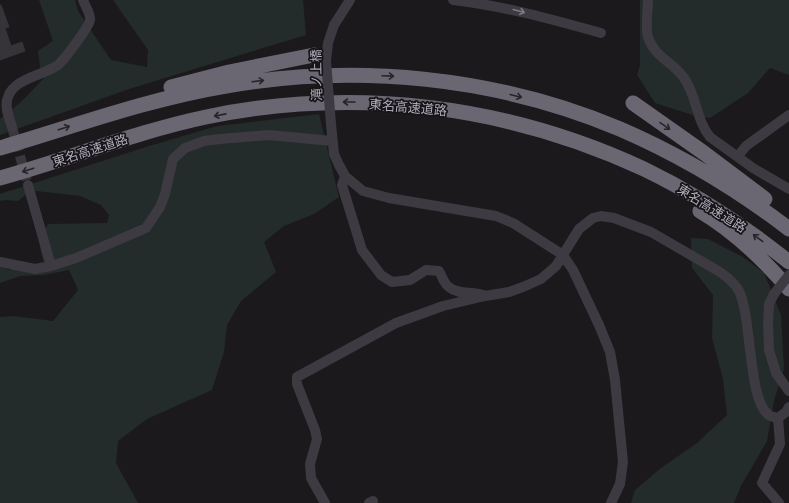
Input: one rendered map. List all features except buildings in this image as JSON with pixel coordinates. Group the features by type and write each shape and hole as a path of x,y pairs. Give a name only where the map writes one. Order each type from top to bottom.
{"highway":[{"path":"96,118 141,98 176,86 229,72 314,55"},
{"name":"東名高速道路","path":"0,148 148,103 225,86 310,76 394,76 451,82 537,101 565,109 618,129 708,173 736,190 789,229"},
{"name":"東名高速道路","path":"0,178 129,137 183,122 250,109 307,103 346,102 381,103 449,110 509,121 557,135 589,146 645,170 688,193 735,222 789,262"},
{"path":"633,104 704,153 789,217"},
{"path":"449,110 572,148 620,167 652,182 703,212 728,231 755,253 789,289"}],"street":[{"path":"12,127 8,115 8,97 25,76 58,65 87,27 90,17 83,0"},
{"name":"滝ノ上橋","path":"345,176 334,154 326,61 328,43 334,26 350,0"},
{"path":"452,0 513,9 601,33"},
{"path":"648,0 647,36 653,49 665,61 676,67 685,79 695,100 700,119 706,132 710,137 753,168 788,187"},
{"path":"738,156 746,146 788,114"},
{"path":"0,262 35,269 51,266 76,258 146,228 160,207 165,194 173,159 185,148 220,139 269,135 332,141"},
{"path":"485,296 476,293 456,291 448,287 439,271 426,270 410,280 392,282 381,275 362,250 342,185 345,176 364,191 375,195 496,216 513,224 563,255 573,270 610,352 615,380 623,462 620,484 611,503"},
{"path":"28,185 51,266"},
{"path":"325,503 311,478 310,464 317,439 316,430 297,384 297,377 396,323 443,306 509,292 541,278 556,266 579,229 593,218 601,216 614,218 651,232 720,272 730,280 739,291 745,310 754,382 758,397 769,415 778,418"},
{"path":"789,275 774,294 769,304 768,325 769,350 776,373 789,391"},
{"path":"778,418 786,412 789,407"},
{"path":"778,418 780,444 762,483 779,503"}],"shaded area":[{"path":"39,0 75,0 78,11 111,60 147,67 148,50 113,0 303,0 306,35 129,89 0,135 0,119 21,102 44,78 40,67 38,51 53,41"},
{"path":"640,0 789,0 789,75 770,68 748,93 710,118 696,116 655,103 637,75 640,65"},
{"path":"319,114 339,197 314,214 284,226 264,242 276,272 241,301 227,325 224,352 212,390 147,419 118,441 116,463 138,503 0,503 0,317 14,316 53,321 78,290 69,270 44,275 20,276 0,283 0,267 10,270 12,264 37,266 44,262 40,243 48,224 107,223 109,215 101,205 80,196 36,191 28,193 18,201 0,201 0,194 149,146 217,126"},
{"path":"691,238 708,239 743,257 764,273 781,315 784,369 774,401 767,441 741,486 734,503 631,503 635,490 661,468 697,443 727,415 723,379 712,338 713,295 692,268"}],"tunnel":[{"path":"12,127 28,185"}]}
